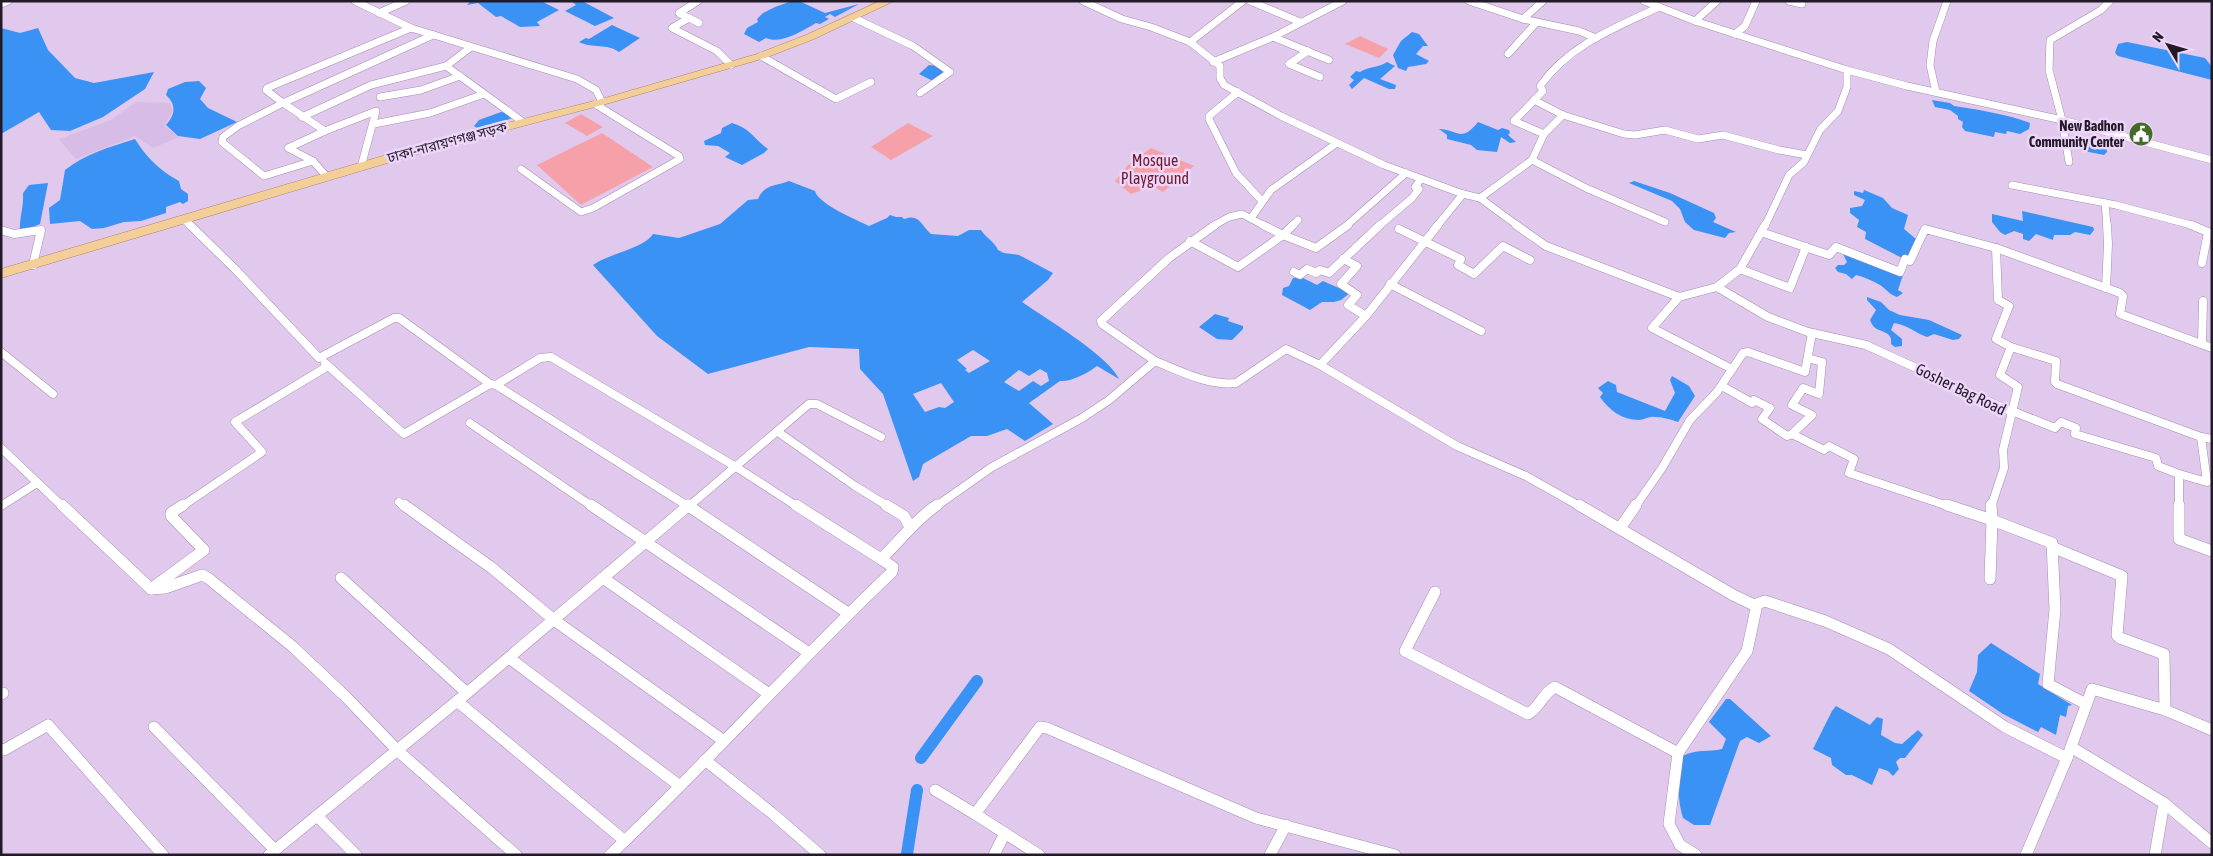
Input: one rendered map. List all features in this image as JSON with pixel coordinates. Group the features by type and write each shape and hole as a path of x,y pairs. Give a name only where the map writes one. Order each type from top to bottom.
{"highway":[{"name":"ঢাকা-নারায়ণগঞ্জ সড়ক","path":"1,274 360,167 598,103 761,56 854,18 890,1"}],"street":[{"path":"1,4 8,1"},
{"path":"355,1 411,28 577,79 594,87 600,94 598,103 679,156 680,159 592,208 581,212 520,169"},
{"path":"379,13 406,1"},
{"path":"698,1 679,13 699,22"},
{"path":"1082,1 1122,18 1152,26 1190,42 1221,69 1220,78 1222,82 1337,143 1421,179 1480,198 1546,246 1600,265 1679,298"},
{"path":"1190,42 1243,1"},
{"path":"1250,1 1300,22"},
{"path":"1213,62 1273,37 1343,1"},
{"path":"1469,1 1536,23 1580,31 1596,38"},
{"path":"1523,19 1543,1"},
{"path":"1644,1 1695,21 1847,70 2062,120 2212,160"},
{"path":"1695,21 1717,1"},
{"path":"1735,34 1744,26 1756,1"},
{"path":"1789,1 1802,4"},
{"path":"1936,92 1930,65 1933,41 1947,1"},
{"path":"2069,162 2062,120 2049,71 2047,55 2050,40 2101,10 2110,1"},
{"path":"1544,134 1514,121 1543,91 1540,86 1552,69 1572,52 1596,38 1659,7"},
{"path":"689,18 672,28 717,51 731,65"},
{"path":"854,18 913,46 949,71 950,73 920,93"},
{"path":"1508,54 1536,23"},
{"path":"325,131 301,117 266,89 411,28"},
{"path":"313,161 264,176 222,142 223,136 230,130 284,104 433,35"},
{"path":"1273,37 1329,60"},
{"path":"301,117 371,86 446,66 471,47"},
{"path":"1308,51 1289,64 1320,77"},
{"path":"761,56 836,99 871,82"},
{"path":"446,66 523,122"},
{"path":"1732,369 1652,328 1679,298 1717,287 1740,269 1761,232 1789,175 1804,162 1820,130 1838,111 1847,87 1847,70"},
{"path":"380,98 421,90 460,76"},
{"path":"371,86 380,98"},
{"path":"1238,92 1208,118 1236,173 1262,202"},
{"path":"374,124 433,113 484,94"},
{"path":"360,167 380,98"},
{"path":"1534,100 1562,115 1624,134 1635,135 1665,130 1698,139 1722,135 1779,150 1807,155"},
{"path":"327,177 313,161 288,147 376,110"},
{"path":"1480,198 1532,160 1544,134 1562,115"},
{"path":"1251,218 1271,190 1337,143"},
{"path":"1532,160 1586,188 1665,222"},
{"path":"1406,173 1351,222 1316,248 1283,235 1251,218 1238,214 1190,241 1117,302 1101,320 1102,324 1155,361 1193,376 1228,384 1236,383 1286,349 1320,365 1457,446 1526,476 1620,528 1733,595 1754,605 1756,609 1747,651 1678,753 1669,824 1680,844 1696,855"},
{"path":"1294,272 1300,275 1308,269 1316,273 1320,270 1328,274 1364,238 1412,198 1419,189 1415,187 1421,179"},
{"path":"2012,185 2105,203 2206,229 2208,232 2202,263"},
{"path":"1320,365 1366,316 1463,194"},
{"path":"2105,203 2108,244 2106,288"},
{"path":"185,220 236,270 319,358 404,434 540,358 551,357 736,467 893,567 892,572 848,613 625,842 610,855"},
{"path":"1190,241 1238,267 1283,235 1298,220"},
{"path":"1399,229 1461,259 1458,265 1475,274 1503,246 1530,260"},
{"path":"1761,232 1830,255 1836,247 1900,272 1905,259 1910,261 1925,229 1996,248 2123,294 2120,314 2212,348"},
{"path":"1,230 14,234 41,230 33,265"},
{"path":"1740,269 1790,288 1806,247"},
{"path":"1996,248 1998,300 2009,306 1996,339 2011,347 2056,361 2055,382 2057,384 2201,437 2212,439"},
{"path":"1343,259 1357,266 1342,284 1342,287 1357,295 1348,305 1366,316"},
{"path":"1390,284 1481,331"},
{"name":"Gosher Bag Road","path":"1717,287 1768,317 1812,333 1866,345 2012,412 2003,450 2004,468 1991,505 1990,579"},
{"path":"2202,343 2203,301"},
{"path":"319,358 394,318 399,318 493,385 688,506 848,613"},
{"path":"1620,528 1662,468 1690,420 1722,386 1732,369 1746,352 1801,372 1805,371 1812,333"},
{"path":"2011,347 2000,375 2018,387 2012,412 2055,428 2061,422 2076,428 2075,434 2156,458 2158,466 2179,474 2208,480 2201,437"},
{"path":"1,352 52,394"},
{"path":"1722,386 1752,403 1754,400 1770,408 1762,418 1787,436 1792,434 1812,416 1792,405 1803,388 1819,394 1822,362 1808,358"},
{"path":"881,559 898,543 912,525 927,512 992,467 1082,418 1109,400 1155,361"},
{"path":"151,588 204,550 171,516 171,513 262,452 235,422 328,366"},
{"path":"154,727 272,852 458,702 809,404 813,403 880,437"},
{"path":"470,423 809,653"},
{"path":"778,432 855,486 904,516 912,525"},
{"path":"1792,434 1824,450 1829,446 1854,459 1849,473 2049,540 2052,543 2055,609 2048,684 2086,704"},
{"path":"1,448 151,588 160,590 172,588 202,575 208,578 298,651 398,750 516,855"},
{"path":"2179,474 2179,539 2212,551"},
{"path":"1,506 37,483"},
{"path":"399,502 492,568 554,620 724,741"},
{"path":"2052,547 2122,576 2117,635 2120,638 2164,654 2166,710"},
{"path":"341,578 467,693"},
{"path":"603,578 770,694"},
{"path":"1435,592 1405,651 1528,714 1532,712 1550,689 1555,688 1678,753"},
{"path":"1754,605 1765,601 1825,621 1889,649 2005,727 2069,752 2164,803 2212,843"},
{"path":"509,658 680,786"},
{"path":"2026,855 2069,752 2090,690 2095,689 2166,710 2212,730"},
{"path":"458,702 625,842"},
{"path":"1,749 4,750 48,724 163,855"},
{"path":"976,814 1040,727 1047,728 1256,818 1396,855"},
{"path":"705,760 774,814 820,855"},
{"path":"935,790 1039,855"},
{"path":"2155,855 2164,803"},
{"path":"317,816 356,855"},
{"path":"1270,855 1286,825"},
{"path":"994,855 1005,833"}],"shaded area":[{"path":"136,102 170,103 173,111 164,126 179,137 153,148 135,136 76,159 59,139 111,120"}],"green space":[{"path":"1360,36 1388,49 1379,58 1345,44"},
{"path":"581,114 603,127 587,136 565,123"},
{"path":"908,123 933,136 891,160 871,147"},
{"path":"602,133 653,167 581,205 537,165"},
{"name":"Mosque Playground","path":"1151,148 1194,166 1163,192 1153,186 1131,194 1115,181 1128,165"}],"water":[{"path":"471,1 541,1 559,10 537,22 540,26 520,27 501,16 496,17 478,3 467,5"},
{"path":"571,1 582,1 614,18 595,26 565,11 576,5"},
{"path":"792,1 799,1 825,13 859,4 835,17 830,14 825,17 829,19 820,24 816,23 786,38 772,40 766,38 759,42 744,34 747,28 758,22 757,19 763,13"},
{"path":"612,25 640,38 619,52 610,48 579,42 586,38 589,39"},
{"path":"1,28 20,33 38,28 48,50 75,78 94,83 154,72 145,89 103,117 70,131 51,130 39,112 1,134"},
{"path":"1412,32 1419,34 1428,46 1423,46 1416,54 1429,61 1426,64 1408,67 1406,71 1398,68 1393,55 1401,41"},
{"path":"2127,42 2205,58 2212,67 2212,80 2118,56 2115,53 2118,44"},
{"path":"1387,62 1395,66 1380,79 1396,85 1395,89 1389,89 1364,78 1352,89 1349,85 1354,80 1350,77 1356,71 1360,72"},
{"path":"929,65 938,66 946,73 933,81 919,74"},
{"path":"199,81 206,88 200,99 208,108 237,122 200,139 178,136 166,125 173,114 172,102 166,95 168,89 185,82"},
{"path":"1932,100 2021,120 2030,123 2029,129 2020,134 2007,131 2006,134 1995,132 1994,137 1965,131 1962,127 1963,122 1958,119 1958,116 1950,110 1935,107"},
{"path":"501,112 507,113 512,118 500,123 477,128 474,126 479,120"},
{"path":"1478,122 1498,130 1502,128 1509,130 1510,133 1508,135 1516,142 1510,143 1501,137 1497,152 1477,150 1471,145 1447,139 1447,135 1439,129 1463,134 1468,132"},
{"path":"732,123 748,131 768,149 742,165 725,157 730,153 718,146 705,145 704,141 721,133 722,128"},
{"path":"2075,138 2106,147 2107,152 2104,155 2084,151 2071,145"},
{"path":"135,139 154,163 179,181 181,189 188,194 188,201 183,204 180,202 166,207 166,213 141,221 124,222 104,228 92,229 80,221 50,224 49,208 60,200 65,170 89,155"},
{"path":"789,181 815,191 830,206 869,226 890,215 904,219 916,219 931,234 958,236 969,230 981,230 998,250 1004,253 1019,255 1053,273 1048,280 1022,302 1090,349 1113,370 1119,379 1097,366 1079,377 1060,381 1029,403 1053,424 1025,441 1007,429 987,436 971,436 923,464 919,477 913,481 883,394 860,369 859,349 809,347 708,374 657,336 593,265 642,243 653,234 679,238 720,224 748,200 758,199 767,188","holes":["973,350 990,361 969,373 957,360","1040,369 1047,373 1049,381 1041,386 1033,381 1019,391 1004,382 1019,370 1029,376","941,383 954,402 945,408 939,407 925,412 913,394"]},
{"path":"1634,181 1670,193 1714,213 1716,218 1713,222 1736,232 1729,233 1725,238 1694,230 1685,222 1680,209 1672,201 1629,183"},
{"path":"48,183 40,224 20,232 23,193 29,185"},
{"path":"1864,190 1883,198 1892,208 1908,215 1904,229 1916,239 1908,259 1902,258 1865,239 1866,232 1857,227 1859,220 1850,213 1850,208 1862,206 1865,200 1854,195 1854,191 1863,193"},
{"path":"2022,211 2093,227 2094,230 2090,235 2075,232 2070,235 2054,235 2053,240 2036,234 2029,241 2023,239 2023,234 2014,231 2005,235 1992,222 1992,214 2023,221"},
{"path":"1848,253 1903,275 1898,290 1903,293 1897,297 1868,279 1856,275 1852,279 1846,274 1838,272 1835,268 1847,262 1843,254"},
{"path":"1301,277 1317,285 1323,281 1350,293 1341,300 1322,302 1310,310 1282,295 1283,288 1289,286 1293,278"},
{"path":"1867,297 1881,302 1889,310 1900,315 1929,320 1962,335 1959,339 1953,340 1934,334 1927,337 1903,325 1894,323 1891,330 1902,339 1902,346 1895,347 1891,344 1888,334 1877,329 1872,324 1870,320 1876,310 1867,300"},
{"path":"1215,314 1229,318 1228,321 1243,326 1243,329 1232,340 1217,339 1199,327"},
{"path":"1672,376 1689,386 1695,396 1678,422 1658,417 1633,420 1612,410 1600,397 1603,393 1598,388 1608,381 1616,385 1617,392 1665,411 1675,393 1670,380"},
{"path":"1991,643 2040,674 2038,684 2072,705 2068,706 2066,717 2060,715 2056,735 2041,727 2038,732 2003,714 1969,691 1977,672 1978,655"},
{"path":"1726,699 1730,699 1771,736 1759,743 1747,737 1740,741 1710,825 1694,825 1683,818 1679,802 1679,779 1683,756 1722,749 1726,739 1709,722"},
{"path":"1836,706 1870,725 1877,717 1883,719 1881,735 1895,743 1902,744 1918,730 1923,735 1905,758 1900,758 1896,762 1899,769 1893,776 1888,771 1879,768 1872,785 1852,775 1846,775 1832,765 1831,758 1813,749"}],"waterway":[{"path":"921,758 977,681"},
{"path":"907,854 917,790"}],"place":[{"name":"New Badhon Community Center","path":"2141,134"}]}
